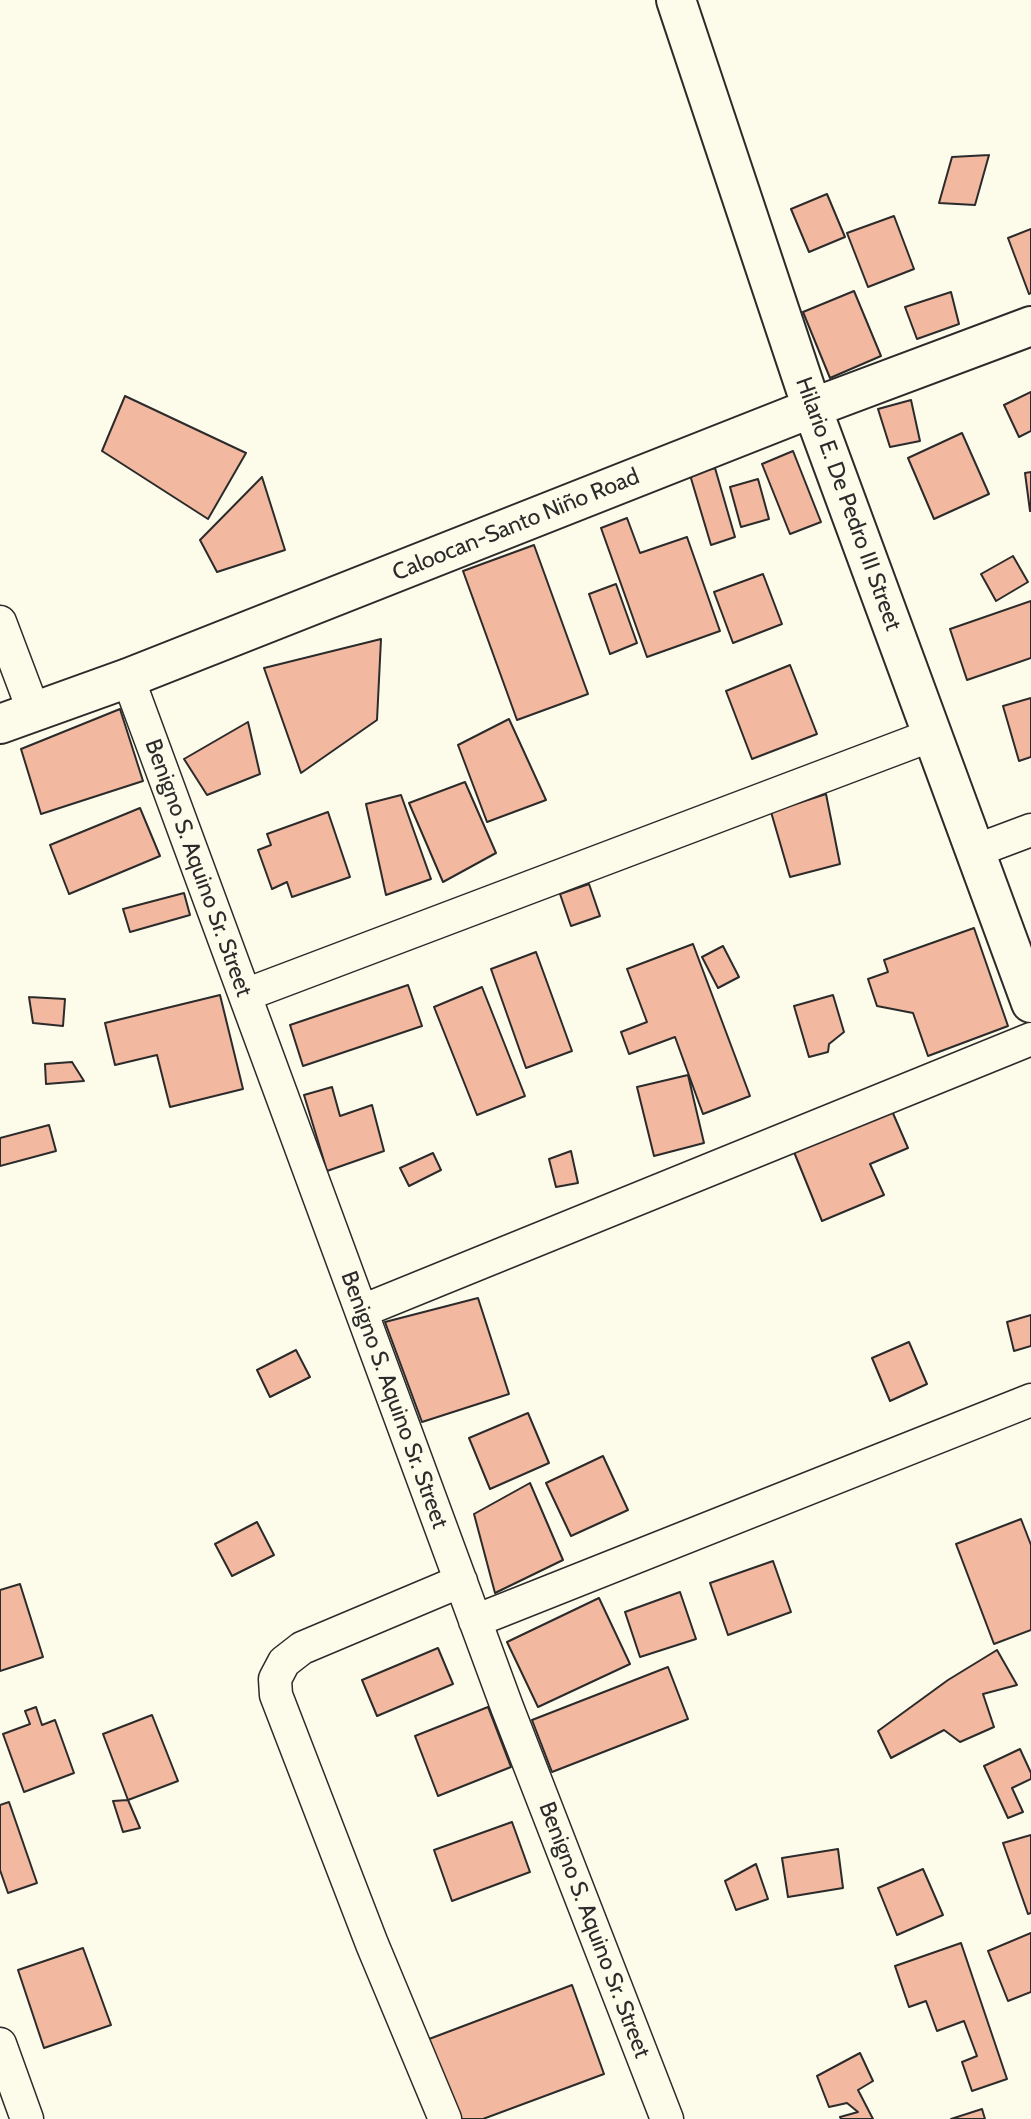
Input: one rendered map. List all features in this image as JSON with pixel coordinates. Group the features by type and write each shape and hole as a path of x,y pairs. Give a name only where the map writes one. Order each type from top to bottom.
{"street":[{"name":"Hilario E. De Pedro III Street","path":"676,0 812,408 1031,1003"},
{"name":"Caloocan-Santo Niño Road","path":"17,718 128,678 812,408 1031,326"},
{"path":"0,621 17,718"},
{"name":"Benigno S. Aquino Sr. Street","path":"128,678 507,1707 667,2119"},
{"path":"245,995 932,735"},
{"path":"975,851 1031,830"},
{"path":"362,1311 1031,1038"},
{"path":"475,1621 1031,1400"},
{"path":"445,2119 367,1931 276,1695 275,1679 284,1662 302,1648 461,1581"},
{"path":"0,2043 27,2119"}],"building":[{"path":"989,155 975,205 939,203 952,157"},
{"path":"827,194 845,237 809,252 791,209"},
{"path":"894,216 914,269 868,287 847,233"},
{"path":"1031,229 1031,293 1029,294 1008,238"},
{"path":"854,291 881,356 830,378 803,312"},
{"path":"951,292 959,324 917,339 905,307"},
{"path":"1031,392 1031,431 1019,437 1004,405"},
{"path":"125,396 246,453 208,519 102,451"},
{"path":"911,400 920,441 890,447 878,409"},
{"path":"962,433 989,494 934,519 908,458"},
{"path":"793,451 821,522 790,534 762,464"},
{"path":"715,468 735,537 711,545 690,475"},
{"path":"1031,472 1031,511 1030,511 1025,473"},
{"path":"262,477 285,550 217,572 200,540"},
{"path":"758,479 769,519 741,527 730,487"},
{"path":"627,518 640,553 687,537 720,631 647,657 601,528"},
{"path":"534,545 588,694 517,720 463,571"},
{"path":"1013,556 1028,582 996,601 981,574"},
{"path":"763,574 782,624 733,643 714,592"},
{"path":"616,584 637,643 610,654 589,594"},
{"path":"1031,601 1031,658 967,680 950,629"},
{"path":"381,639 377,720 301,773 264,668"},
{"path":"790,665 817,734 752,759 726,691"},
{"path":"1031,698 1031,757 1019,761 1003,706"},
{"path":"120,709 143,781 41,814 21,749"},
{"path":"509,719 546,800 487,822 458,745"},
{"path":"248,722 260,774 207,795 184,759"},
{"path":"465,782 496,853 443,882 409,803"},
{"path":"826,794 840,864 790,877 771,812"},
{"path":"401,795 431,879 386,895 366,804"},
{"path":"140,808 160,856 69,894 50,845"},
{"path":"328,812 350,877 292,897 287,882 272,889 258,850 271,845 267,834"},
{"path":"589,884 600,916 571,926 560,894"},
{"path":"184,893 190,915 130,932 123,909"},
{"path":"974,928 1008,1026 928,1056 913,1013 877,1006 868,979 888,972 884,960"},
{"path":"693,944 750,1096 703,1114 675,1037 629,1054 621,1032 647,1022 627,969"},
{"path":"723,946 739,977 718,988 702,957"},
{"path":"536,952 572,1051 526,1068 491,969"},
{"path":"408,985 422,1026 303,1066 290,1025"},
{"path":"482,987 525,1096 477,1115 434,1007"},
{"path":"220,995 243,1089 170,1107 157,1055 115,1065 105,1023"},
{"path":"833,995 844,1032 829,1044 828,1052 809,1057 794,1006"},
{"path":"29,997 65,999 63,1026 33,1023"},
{"path":"72,1062 84,1081 46,1084 45,1064"},
{"path":"688,1075 704,1143 654,1156 637,1087"},
{"path":"332,1087 340,1116 372,1105 384,1151 327,1171 304,1095"},
{"path":"892,1111 908,1148 870,1164 884,1195 822,1221 794,1152"},
{"path":"49,1125 56,1151 0,1166 0,1138"},
{"path":"571,1151 578,1183 556,1187 549,1159"},
{"path":"433,1153 441,1170 409,1186 400,1168"},
{"path":"478,1298 509,1394 422,1422 385,1322"},
{"path":"1031,1315 1031,1346 1014,1351 1007,1322"},
{"path":"909,1342 927,1384 890,1401 872,1358"},
{"path":"296,1350 310,1377 270,1397 257,1370"},
{"path":"528,1413 549,1463 490,1489 469,1438"},
{"path":"603,1456 628,1510 571,1536 546,1483"},
{"path":"530,1483 563,1560 495,1593 474,1514"},
{"path":"1021,1519 1031,1545 1031,1630 994,1644 956,1544"},
{"path":"257,1522 274,1555 232,1576 215,1544"},
{"path":"773,1561 791,1612 728,1635 710,1583"},
{"path":"20,1584 43,1657 0,1671 0,1590"},
{"path":"680,1592 696,1639 640,1657 625,1612"},
{"path":"599,1598 630,1664 538,1707 507,1642"},
{"path":"438,1648 453,1684 377,1716 362,1680"},
{"path":"997,1650 1017,1685 983,1694 994,1727 960,1742 944,1730 891,1758 878,1731 948,1680"},
{"path":"668,1667 688,1719 552,1772 532,1720"},
{"path":"36,1707 42,1725 55,1720 74,1773 24,1792 3,1734 30,1724 25,1711"},
{"path":"488,1707 511,1767 438,1796 415,1736"},
{"path":"152,1715 178,1781 128,1800 103,1734"},
{"path":"1020,1749 1031,1779 1012,1788 1023,1812 1008,1818 984,1766"},
{"path":"128,1800 140,1828 123,1832 113,1801"},
{"path":"9,1802 37,1883 8,1893 0,1870 0,1805"},
{"path":"512,1822 530,1872 452,1901 434,1850"},
{"path":"1031,1835 1031,1913 1028,1914 1003,1843"},
{"path":"838,1849 843,1888 788,1897 782,1858"},
{"path":"756,1864 768,1899 736,1910 725,1881"},
{"path":"923,1869 943,1915 897,1935 878,1888"},
{"path":"1031,1933 1031,1992 1008,2001 988,1951"},
{"path":"961,1943 1007,2079 972,2091 962,2062 977,2056 964,2021 937,2031 926,2001 909,2007 895,1966"},
{"path":"83,1948 111,2025 44,2048 18,1970"},
{"path":"572,1985 604,2074 483,2119 459,2119 429,2039"},
{"path":"860,2053 873,2081 858,2090 873,2119 841,2119 840,2117 858,2112 847,2103 829,2107 817,2076"},
{"path":"982,2109 985,2119 951,2119"}]}
